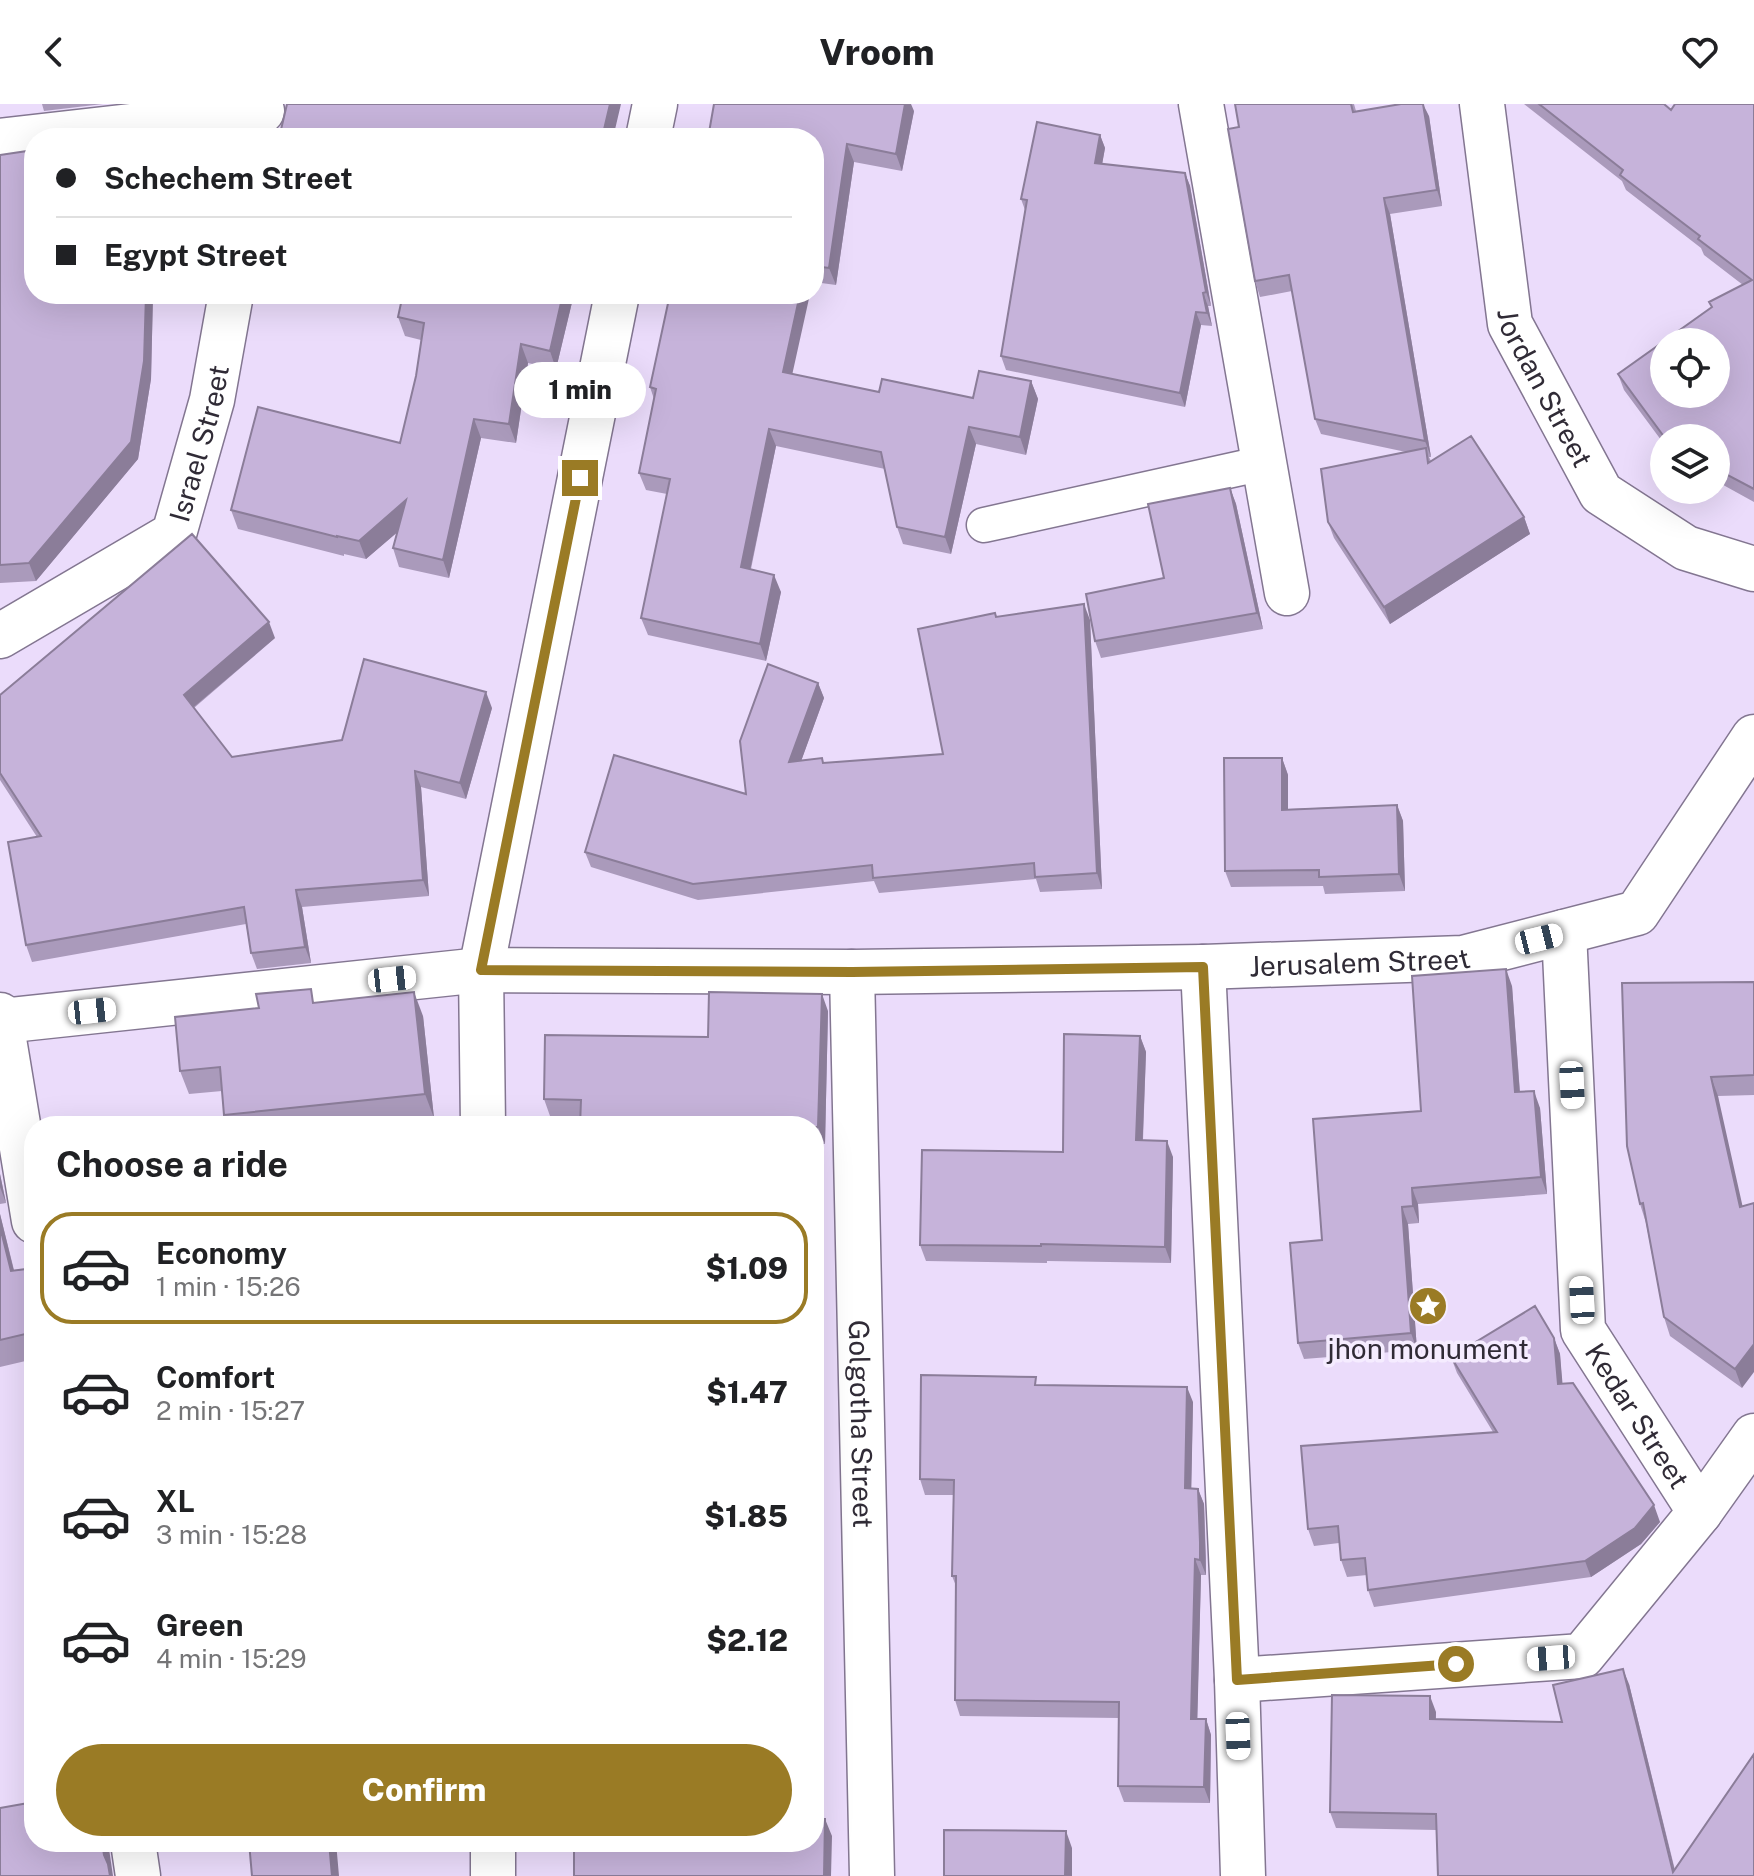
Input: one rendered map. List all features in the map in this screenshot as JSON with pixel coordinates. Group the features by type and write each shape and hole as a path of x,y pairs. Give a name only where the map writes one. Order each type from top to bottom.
{"street":[{"path":"650,128 655,104"},
{"path":"1201,104 1287,593"},
{"name":"Jordan Street","path":"1482,104 1510,324 1601,493 1686,548 1754,569"},
{"path":"148,128 261,118"},
{"path":"0,141 24,139"},
{"name":"Israel Street","path":"0,636 174,534 212,400 229,304"},
{"path":"483,1116 481,970 615,304"},
{"name":"Jerusalem Street","path":"1,1018 481,970 852,972 1203,967 1463,958 1637,913 1754,737"},
{"name":"Kedar Street","path":"1564,932 1583,1330 1700,1512"},
{"path":"1203,967 1237,1680 1243,1876"},
{"name":"Golgotha Street","path":"852,972 872,1876"},
{"path":"1,1018 24,1159"},
{"path":"1237,1680 1582,1656 1700,1512 1754,1436"},
{"path":"134,1852 138,1876"},
{"path":"493,1852 493,1876"}],"lane":[{"path":"984,525 1264,463"}],"building":[{"path":"287,104 610,104 604,128 281,128"},
{"path":"714,104 905,104 896,154 847,144 829,268 824,267 824,128 710,128"},
{"path":"1235,104 1351,104 1353,112 1401,104 1423,104 1437,190 1384,198 1425,441 1315,419 1289,275 1255,281 1228,129 1239,127"},
{"path":"1539,104 1664,104 1671,110 1675,104 1754,104 1754,489 1730,476 1730,424 1655,424 1618,374 1650,351 1650,408 1730,408 1730,328 1683,328 1712,307 1709,302 1752,280 1620,175 1623,170"},
{"path":"1037,122 1100,135 1095,163 1185,173 1207,313 1196,312 1180,393 1001,356 1027,200 1021,199"},
{"path":"24,151 24,304 146,304 144,361 131,442 29,563 0,565 0,155"},
{"path":"401,304 561,304 550,351 521,344 509,424 474,419 443,560 393,548 406,500 359,541 231,510 258,407 400,443 416,376 424,323 398,317"},
{"path":"668,304 798,304 783,372 879,392 882,379 973,398 979,371 1031,381 1020,437 969,427 945,537 897,527 881,452 769,429 741,567 774,575 760,644 641,618 670,479 639,473 656,389 650,387"},
{"path":"1471,436 1524,517 1384,607 1328,522 1321,469 1426,448 1428,463"},
{"path":"1230,488 1257,613 1095,641 1086,594 1164,578 1148,504"},
{"path":"192,534 269,622 184,695 232,757 342,740 364,659 486,692 460,783 415,771 423,880 296,890 305,947 251,953 244,907 26,945 8,842 41,836 0,773 0,695"},
{"path":"1084,604 1097,873 1035,877 1034,863 873,878 872,865 693,884 585,852 614,755 746,794 740,741 768,664 818,683 789,762 822,758 823,763 943,754 918,629 995,613 996,617"},
{"path":"1224,758 1282,758 1282,810 1397,805 1399,874 1319,877 1319,870 1225,871"},
{"path":"1506,969 1515,1092 1534,1091 1541,1177 1412,1188 1413,1206 1402,1207 1411,1333 1298,1343 1290,1243 1322,1240 1313,1119 1421,1111 1412,976"},
{"path":"1754,982 1754,1075 1711,1077 1740,1207 1754,1203 1754,1344 1735,1369 1664,1317 1643,1203 1640,1204 1627,1146 1622,983"},
{"path":"311,989 313,1003 414,992 425,1094 224,1115 220,1067 180,1071 175,1017 259,1008 256,994"},
{"path":"709,992 822,994 818,1116 580,1116 581,1100 544,1099 545,1035 708,1037"},
{"path":"1064,1034 1140,1036 1136,1140 1167,1141 1165,1247 920,1245 922,1150 1063,1152"},
{"path":"0,1227 11,1271 24,1269 24,1334 0,1340"},
{"path":"1535,1306 1554,1338 1558,1384 1573,1383 1654,1505 1635,1528 1585,1561 1368,1590 1365,1558 1341,1560 1338,1526 1308,1529 1301,1446 1497,1432 1451,1357"},
{"path":"921,1375 1036,1377 1035,1385 1187,1387 1185,1488 1198,1489 1200,1542 1200,1560 1195,1559 1191,1719 1206,1719 1204,1787 1118,1786 1119,1702 955,1700 956,1576 952,1576 954,1480 920,1479"},
{"path":"1623,1669 1673,1872 1754,1754 1754,1876 1438,1876 1436,1814 1330,1812 1332,1695 1430,1696 1430,1719 1562,1722 1553,1685"},
{"path":"24,1804 24,1852 104,1852 110,1876 0,1876 0,1808"},
{"path":"825,1819 824,1876 574,1876 574,1852 824,1852"},
{"path":"944,1830 1066,1831 1065,1876 944,1876"},
{"path":"250,1852 330,1852 332,1876 252,1876"}],"place":[{"name":"jhon monument","path":"1428,1306"}],"route":[{"path":"580,478 481,970 852,972 1203,967 1237,1680 1456,1664"}]}
